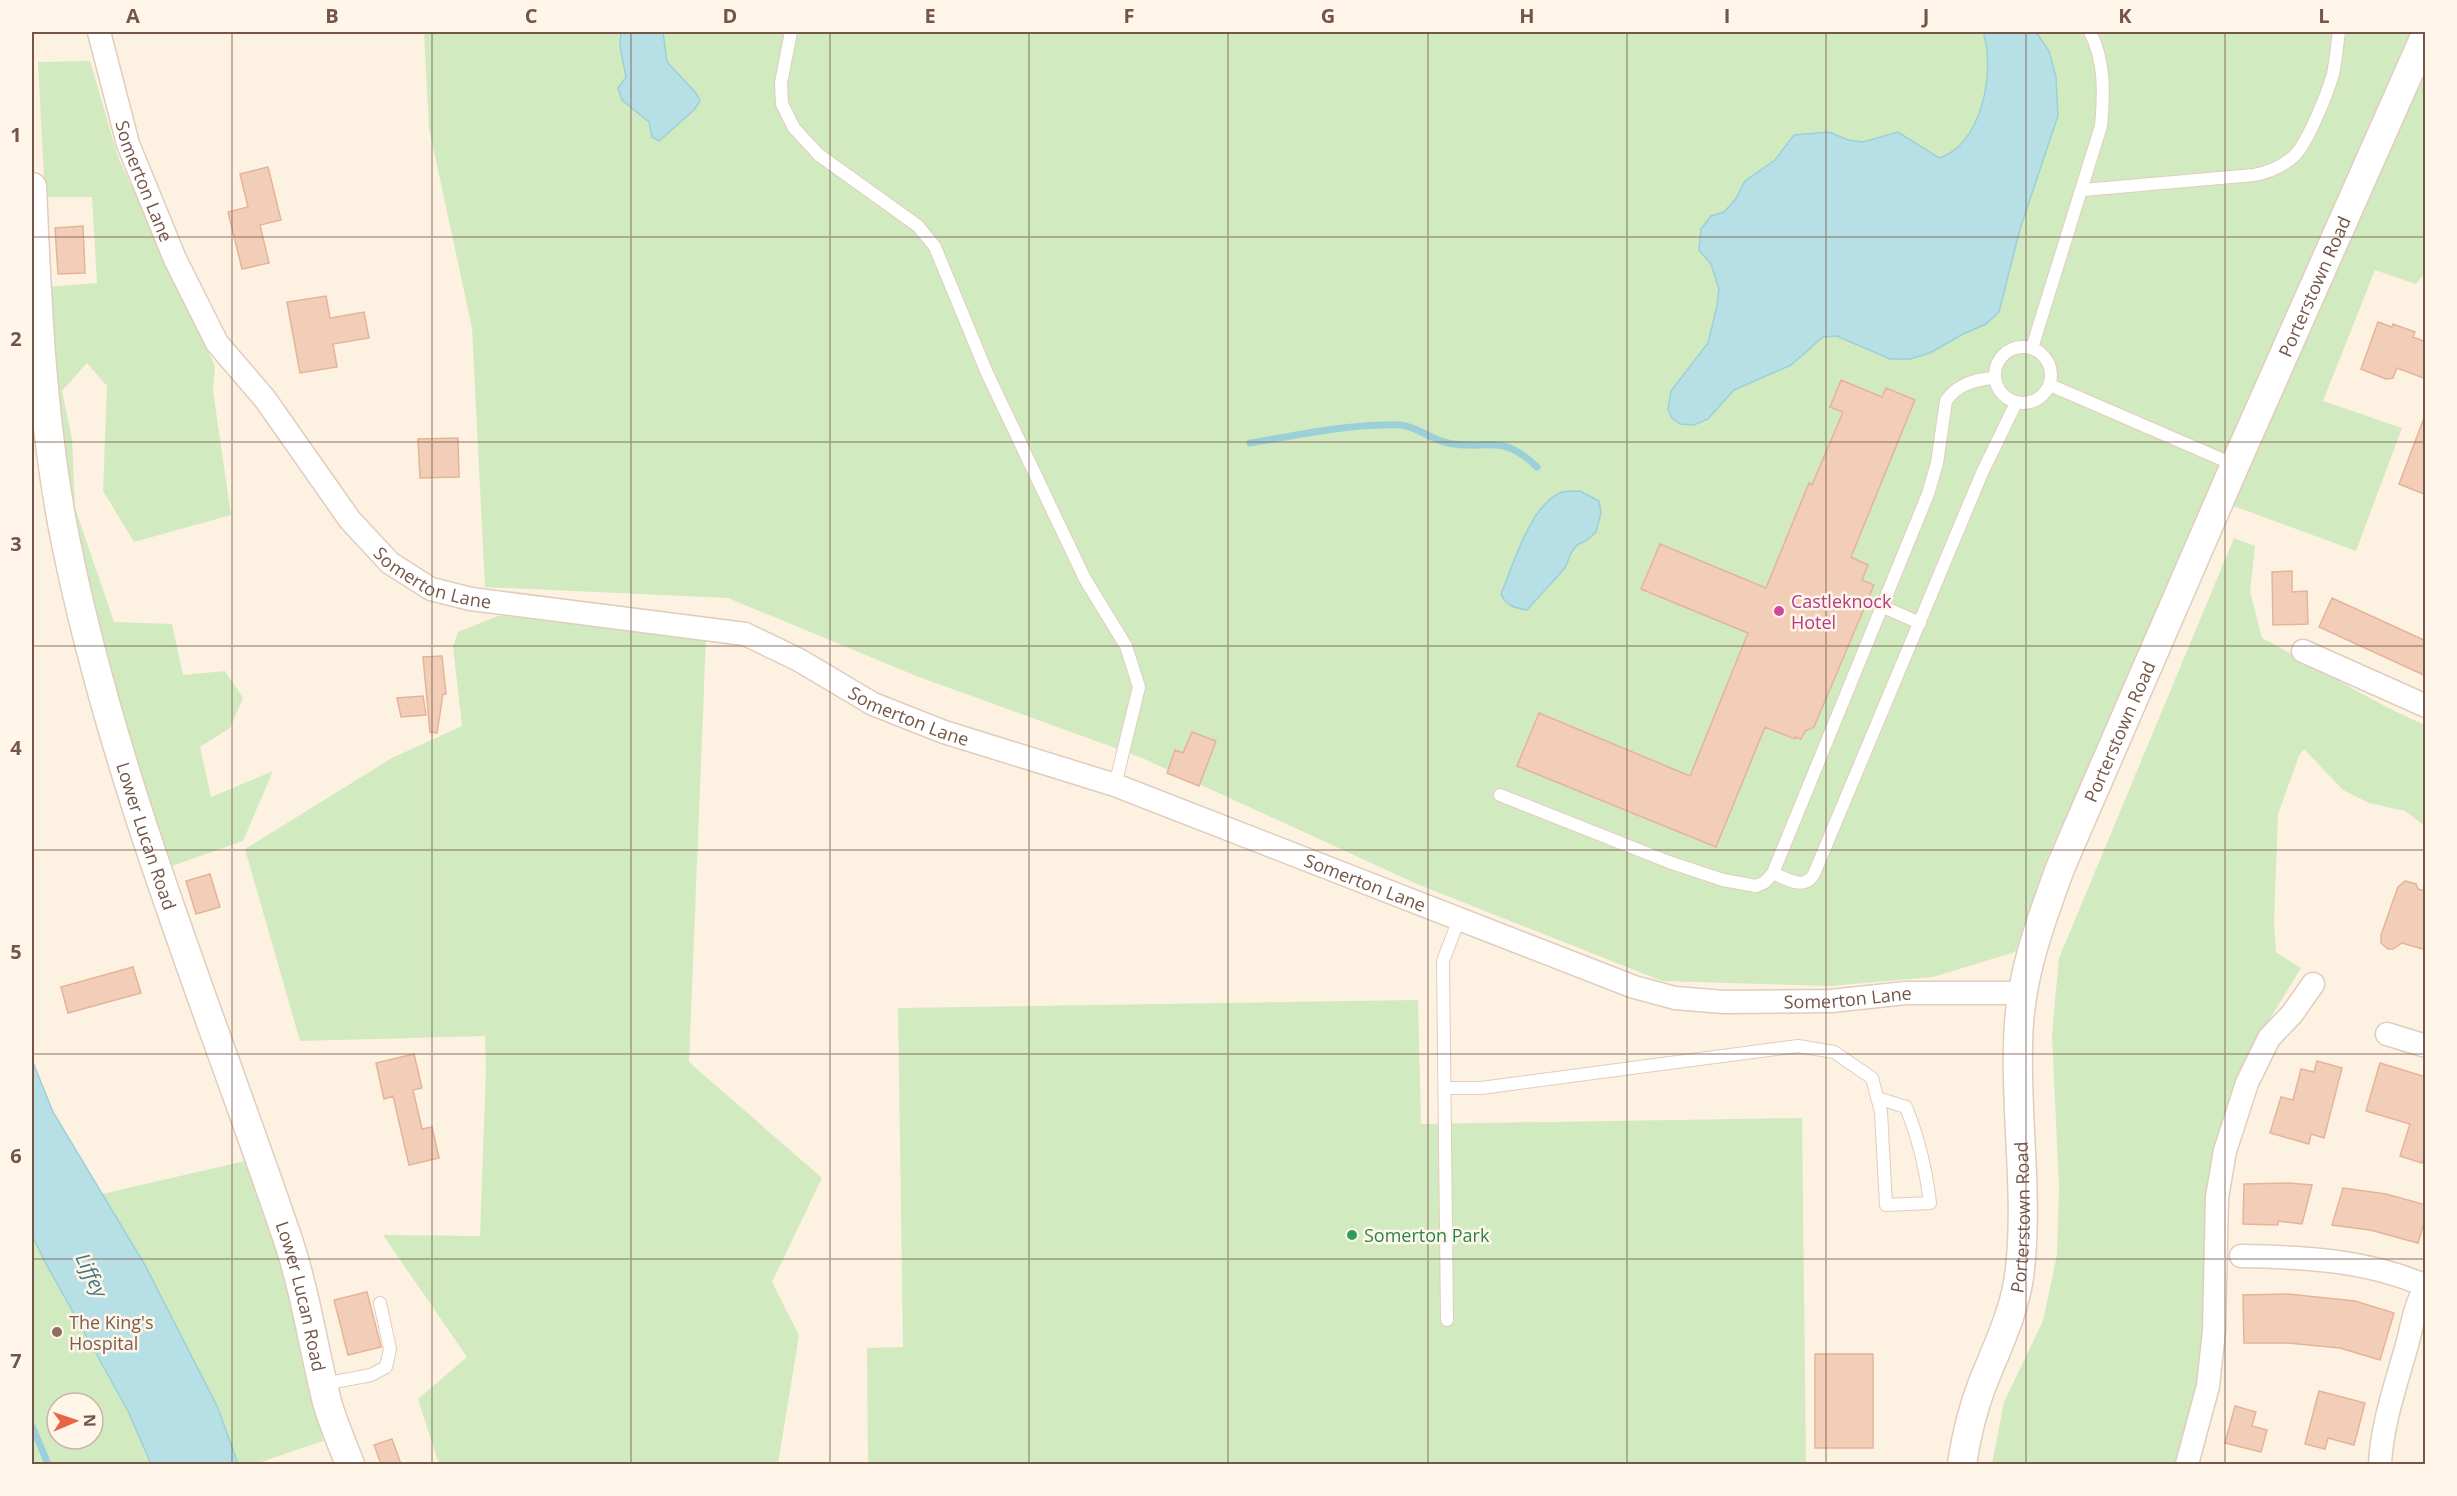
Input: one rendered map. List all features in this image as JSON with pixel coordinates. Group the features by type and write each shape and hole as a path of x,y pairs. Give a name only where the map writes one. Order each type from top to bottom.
{"street":[{"name":"Somerton Lane","path":"99,32 128,144 175,259 217,343 265,399 350,520 390,563 431,589 471,599 745,634 799,660 873,704 944,732 1116,785 1634,987 1675,998 1724,1002 1772,1002 1831,1001 1905,993 2023,993"},
{"name":"Porterstown Road","path":"1962,1464 1967,1434 1981,1387 2009,1320 2020,1272 2024,1218 2018,1045 2023,993 2037,931 2061,866 2426,34"},
{"name":"Lower Lucan Road","path":"32,187 46,416 65,535 84,625 100,689 153,862 286,1234 328,1405 350,1464"},
{"path":"2303,651 2426,706"},
{"path":"2187,1464 2208,1386 2214,1331 2217,1197 2224,1150 2247,1083 2269,1038 2292,1014 2313,984"},
{"path":"2387,1034 2426,1046"},
{"path":"2241,1256 2298,1257 2339,1262 2379,1271 2426,1286 2418,1304 2394,1390 2381,1444 2380,1464"}],"lane":[{"path":"791,32 781,83 782,104 794,128 819,155 918,226 934,248 987,373 1085,579 1126,646 1139,687 1116,785"},
{"path":"2032,348 2102,126 2100,59 2090,32"},
{"path":"2083,190 2254,175 2272,171 2296,153 2305,141 2333,74 2340,32"},
{"path":"2022,347 2032,348 2046,358 2051,367 2050,385 2040,398 2033,402 2016,403 2001,394 1995,378 1995,369 2005,353 2022,347"},
{"path":"1500,795 1670,862 1723,880 1756,886 1765,882 1773,873 1934,478 1946,401 1950,394 1966,384 1981,378 1995,378"},
{"path":"2050,385 2235,465"},
{"path":"1773,873 1796,884 1806,882 1814,874 1982,473 2016,403"},
{"path":"1881,606 1920,623"},
{"path":"1447,1320 1443,961 1460,919"},
{"path":"1444,1088 1482,1088 1798,1046 1834,1052 1872,1078 1877,1098 1881,1112 1886,1205 1930,1203 1926,1166 1916,1130 1906,1107 1877,1098"},
{"path":"324,1384 371,1375 386,1367 390,1349 380,1304"}],"green space":[{"path":"424,32 2424,32 2048,856 2015,952 1933,977 1830,986 1662,981 1417,884 1140,757 919,677 728,598 485,587 472,328 429,128"},
{"path":"90,61 118,157 215,366 213,391 231,515 134,542 103,491 107,386 87,363 62,391 72,439 75,508 114,622 172,624 183,675 225,671 243,698 230,728 200,747 211,797 273,771 243,841 169,867 117,699 91,599 69,491 55,394 48,287 97,283 92,197 45,197 38,62"},
{"path":"2425,63 2425,273 2416,284 2375,270 2323,401 2402,428 2356,551 2231,505"},
{"path":"2234,538 2255,546 2250,592 2262,638 2363,695 2425,725 2425,826 2405,811 2369,803 2343,790 2304,749 2299,756 2278,814 2274,923 2276,952 2301,968 2259,1037 2215,1153 2204,1234 2204,1319 2200,1385 2178,1464 1992,1464 2004,1402 2043,1321 2057,1255 2059,1187 2052,1034 2059,958"},
{"path":"498,616 570,618 706,638 689,1062 822,1178 772,1282 799,1335 778,1464 439,1464 418,1399 467,1357 383,1235 480,1236 486,1069 485,1036 300,1041 245,849 392,758 462,726 453,646 458,632"},
{"name":"Somerton Park","path":"1418,1000 1421,1124 1802,1118 1806,1464 868,1464 867,1348 903,1347 898,1008"},
{"path":"245,1161 296,1306 323,1441 255,1464 238,1464 210,1394 177,1326 102,1194"},
{"name":"The King's Hospital","path":"32,1236 128,1411 151,1464 32,1464"}],"water":[{"path":"621,32 663,32 667,62 696,93 700,101 694,110 659,141 652,137 649,122 622,100 618,88 626,77 620,46"},
{"path":"1983,32 2036,32 2049,51 2056,77 2058,116 2020,229 1999,312 1986,324 1930,353 1910,359 1890,359 1837,336 1823,337 1791,365 1734,390 1708,419 1694,425 1680,424 1672,418 1668,409 1671,391 1708,343 1717,306 1719,289 1711,264 1699,250 1701,229 1711,216 1724,212 1735,200 1745,181 1775,160 1794,135 1829,132 1848,140 1863,142 1898,132 1939,158 1954,150 1966,138 1982,104 1988,66"},
{"path":"1580,491 1599,501 1601,513 1596,532 1577,545 1565,568 1527,610 1511,606 1501,594 1532,522 1551,499 1562,492"},
{"name":"Liffey","path":"32,1060 53,1112 145,1265 218,1408 238,1464 151,1464 128,1411 44,1260 32,1235"}],"building":[{"path":"268,167 281,220 260,225 269,263 242,269 228,212 248,207 240,174"},
{"path":"83,226 85,273 58,274 55,228"},
{"path":"326,296 330,318 364,312 369,338 333,344 337,367 300,373 287,302"},
{"path":"2378,322 2392,327 2393,324 2415,332 2413,337 2426,342 2426,379 2397,368 2393,378 2386,379 2361,369"},
{"name":"Castleknock Hotel","path":"1841,380 1882,397 1886,388 1915,400 1851,557 1868,565 1862,580 1874,585 1814,727 1805,731 1801,739 1795,737 1795,739 1765,727 1716,847 1517,766 1539,713 1690,776 1748,633 1641,589 1660,544 1766,588 1809,483 1812,485 1843,412 1830,407"},
{"path":"2424,418 2426,418 2426,495 2399,484"},
{"path":"458,438 459,477 420,478 418,439"},
{"path":"2292,571 2292,592 2307,591 2308,624 2273,625 2272,572"},
{"path":"2332,598 2426,641 2426,676 2319,627"},
{"path":"442,656 446,694 443,694 437,733 430,732 423,657"},
{"path":"423,696 426,715 401,717 397,698"},
{"path":"1192,732 1216,741 1199,786 1167,773 1175,750 1183,753"},
{"path":"210,874 220,907 196,914 186,881"},
{"path":"2405,881 2416,884 2418,889 2426,891 2426,950 2402,943 2393,949 2388,949 2381,943 2381,935 2398,887"},
{"path":"133,967 141,993 68,1013 61,987"},
{"path":"414,1054 422,1088 413,1090 422,1129 432,1127 439,1158 409,1165 393,1096 384,1099 376,1063"},
{"path":"2317,1061 2342,1068 2324,1138 2311,1134 2309,1144 2270,1133 2281,1097 2293,1100 2301,1069 2314,1072"},
{"path":"2380,1063 2426,1077 2426,1150 2422,1163 2400,1156 2410,1124 2366,1111"},
{"path":"2244,1184 2312,1185 2302,1224 2278,1221 2278,1225 2243,1224"},
{"path":"2343,1188 2386,1194 2426,1205 2426,1216 2418,1243 2370,1230 2332,1225"},
{"path":"367,1292 381,1347 348,1355 334,1300"},
{"path":"2288,1294 2355,1301 2394,1313 2380,1360 2340,1348 2288,1343 2244,1343 2243,1295"},
{"path":"1815,1354 1873,1354 1873,1448 1815,1448"},
{"path":"2319,1391 2365,1403 2354,1445 2328,1438 2325,1449 2305,1444"},
{"path":"2235,1406 2256,1412 2252,1426 2267,1430 2261,1452 2225,1443"},
{"path":"392,1439 401,1464 381,1464 374,1445"}],"waterway":[{"path":"1250,443 1349,427 1400,425 1448,443 1504,446 1525,456 1537,467"},
{"path":"32,1426 48,1464"}],"place":[{"name":"Castleknock Hotel","path":"1779,611"},
{"name":"Somerton Park","path":"1352,1235"},
{"name":"The King's Hospital","path":"57,1332"}]}
